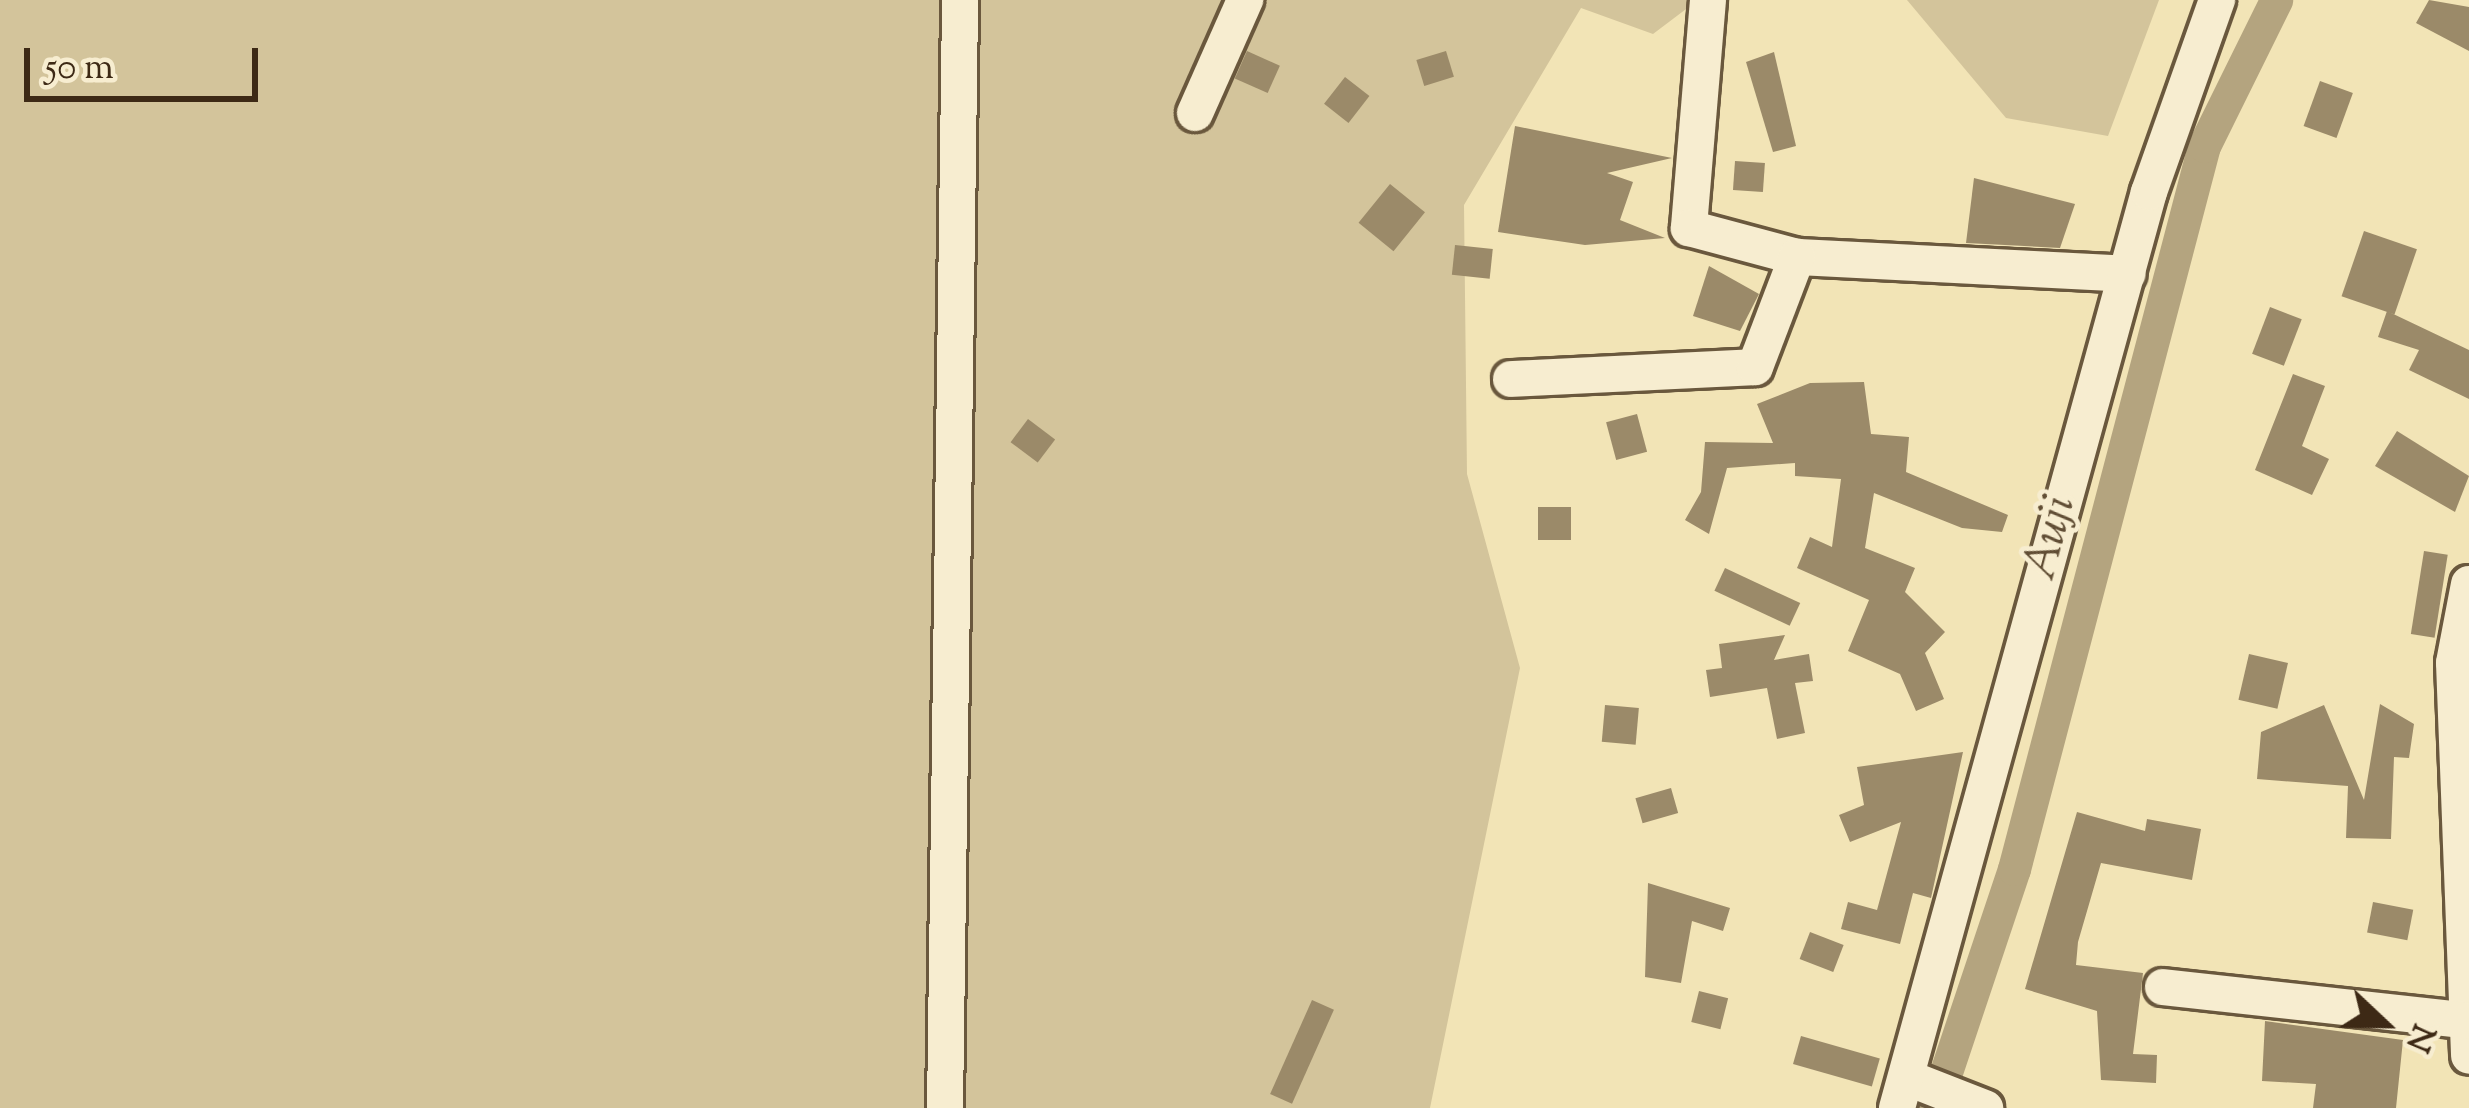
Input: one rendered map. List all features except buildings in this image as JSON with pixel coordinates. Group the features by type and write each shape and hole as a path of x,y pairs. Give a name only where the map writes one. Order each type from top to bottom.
{"street":[{"path":"945,1108 960,0"},
{"path":"1195,113 1245,0"},
{"path":"1708,0 1689,228 1797,257 2128,274"},
{"path":"1980,1106 1909,1090 2128,274 2218,0"},
{"path":"1511,379 1755,367 1797,257"},
{"path":"2163,987 2466,1038 2462,666 2469,584"}],"shaded area":[{"path":"0,0 1698,0 1653,34 1581,8 1464,205 1467,474 1520,668 1430,1108 0,1108"},
{"path":"1907,0 2159,0 2108,136 2006,118"}],"waterway":[{"name":"Auji","path":"1934,1108 2014,869 2204,146 2276,0"}]}
